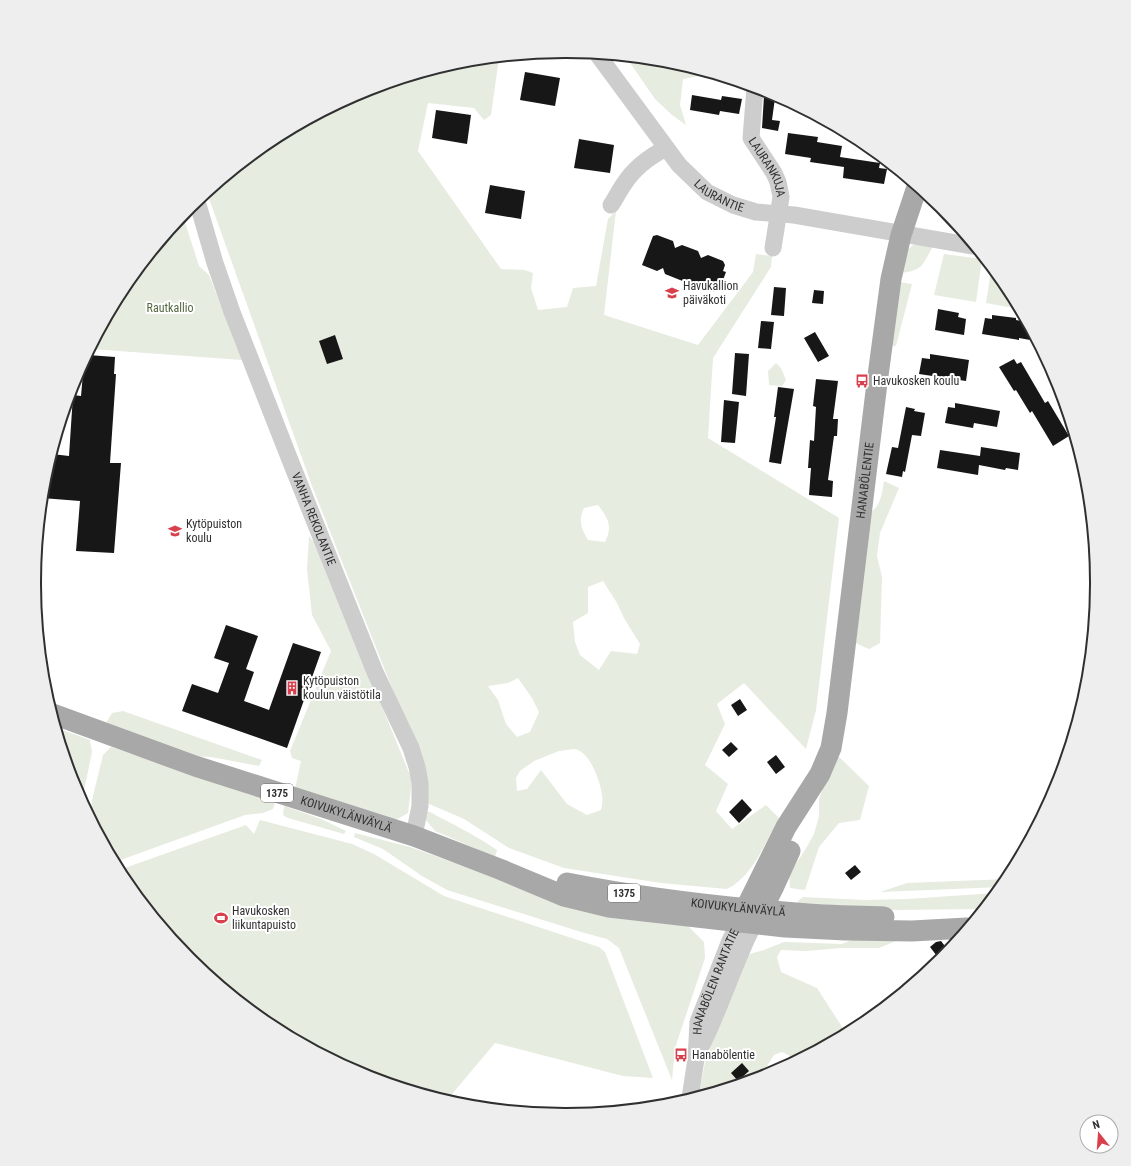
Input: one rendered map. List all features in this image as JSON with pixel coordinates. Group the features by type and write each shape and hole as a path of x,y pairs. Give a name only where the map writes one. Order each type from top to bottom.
{"main road":[{"name":"HANABÖLENTIE","path":"750,916 774,886 814,800 820,774 831,748 837,713 878,370 891,279 901,235 915,193"},
{"name":"KOIVUKYLÄNVÄYLÄ","path":"58,716 195,766 414,836 564,896 609,907 750,916 796,913 911,918 970,916"},
{"name":"KOIVUKYLÄNVÄYLÄ","path":"750,916 785,927 912,931 961,928"}],"street":[{"name":"LAURANTIE","path":"602,60 679,165 706,192 733,205 756,212 779,213 901,235 924,237 966,245"},
{"name":"LAURANKUJA","path":"755,94 751,138 774,173 778,182 781,197 773,248"},
{"path":"611,205 618,196 624,184 638,167 653,155 666,148"},
{"name":"VANHA REKOLANTIE","path":"199,208 215,263 232,312 287,453 375,672 411,748 420,783 420,806 414,836"},
{"name":"HANABÖLEN RANTATIE","path":"691,1092 696,1059 711,1027 744,945 750,916"}],"green space":[{"path":"498,63 491,115 484,120 474,108 428,103 418,151 501,269 525,270 533,273 531,288 538,310 567,307 573,288 596,286 608,219 616,211 604,315 698,345 753,272 756,254 772,256 771,267 713,358 708,438 839,518 816,710 806,749 744,683 717,704 725,724 705,765 728,784 716,811 732,829 766,805 779,818 758,858 744,876 736,884 727,889 661,883 564,868 509,848 464,819 427,803 394,693 312,486 209,199 246,167 274,147 303,129 334,113 365,98 397,86 430,76","holes":["598,505 607,518 609,527 605,542 588,540 581,524 581,517 584,508","603,581 640,644 637,654 611,651 599,670 580,655 575,642 573,622 588,613 588,587","518,678 532,698 539,712 530,732 517,737 506,724 498,700 488,686 508,683","574,749 585,755 593,768 601,789 601,810 587,815 567,804 541,770 527,789 517,791 516,778 520,771 534,761 559,751"]},
{"path":"630,63 700,76 683,79 680,105 686,125 672,115 655,99"},
{"name":"Rautkallio","path":"185,222 199,266 209,275 242,360 96,349 129,292 149,264"},
{"path":"919,242 932,245 932,248 924,263 918,269 901,273 904,259 910,247"},
{"path":"944,254 977,258 981,263 976,302 934,295"},
{"path":"990,277 1012,308 986,303"},
{"path":"899,282 912,284 896,346 888,347"},
{"path":"776,363 781,368 786,380 782,386 769,385 768,371"},
{"path":"884,481 899,488 880,533 877,556 882,577 880,643 869,649 853,642 869,513 876,507 882,495"},
{"path":"309,536 316,545 412,780 408,813 396,820 295,789 301,761 292,758 290,751 331,651 312,615 307,569"},
{"path":"123,711 262,760 259,766 211,757 193,756 106,723 112,713"},
{"path":"62,730 90,740 92,752 84,791"},
{"path":"111,747 275,803 273,809 263,813 245,815 120,860 91,807 103,755"},
{"path":"835,753 869,786 860,820 839,823 819,847 805,890 790,888 789,874 814,834 819,816 819,799"},
{"path":"284,806 321,819 346,831 344,834 288,818 283,815"},
{"path":"424,811 433,813 470,833 497,850 495,857 435,831 426,820"},
{"path":"260,820 352,844 374,854 444,896 599,947 605,952 653,1078 623,1076 495,1043 452,1095 397,1080 365,1068 303,1037 246,999 195,954 171,929 149,902 125,868 246,825 254,834"},
{"path":"355,833 410,847 499,879 685,923 704,942 705,958 675,1048 672,1080 619,948 607,939 447,890 422,876 383,849 354,837"},
{"path":"998,879 992,887 880,892 907,883"},
{"path":"988,894 976,909 897,910 807,906 797,904 803,897 865,900 907,899"},
{"path":"903,938 879,948 841,948 806,951 781,950 777,957 781,972 817,988 843,1028 790,1056 782,1052 774,1055 766,1068 700,1090 705,1062 746,955 784,942 842,944 854,939"}],"building":[{"path":"525,72 560,78 555,106 520,100"},
{"path":"692,95 721,100 722,96 742,99 739,114 720,111 719,115 690,110"},
{"path":"764,97 774,102 772,120 780,121 778,131 762,128"},
{"path":"436,110 471,115 467,144 432,138"},
{"path":"788,133 818,137 817,142 842,146 840,157 879,163 879,168 887,169 884,184 843,178 844,167 810,162 811,158 785,154"},
{"path":"579,139 614,145 610,173 574,168"},
{"path":"490,185 525,191 521,219 485,213"},
{"path":"657,235 673,241 675,248 682,245 698,251 701,258 708,255 723,261 725,265 723,271 726,272 723,280 720,279 715,291 712,292 699,288 696,281 690,284 665,274 663,268 657,271 642,265 653,236"},
{"path":"774,287 786,288 784,316 771,315"},
{"path":"814,290 824,291 823,304 812,303"},
{"path":"938,309 959,313 958,317 966,319 964,335 935,330"},
{"path":"992,315 1016,318 1016,320 1020,321 1030,340 1019,338 1019,340 982,334 985,318 992,319"},
{"path":"761,321 774,322 771,349 758,348"},
{"path":"815,332 829,356 818,362 804,338"},
{"path":"335,335 343,359 327,364 319,341"},
{"path":"735,353 749,354 746,396 732,394"},
{"path":"930,354 969,360 966,381 919,374 922,358 930,359"},
{"path":"93,355 115,357 114,374 116,374 110,463 121,463 114,553 76,551 80,501 48,498 57,455 69,456 72,405 76,395 81,396 83,379"},
{"path":"1014,359 1017,364 1021,362 1045,403 1048,401 1069,436 1053,446 1032,411 1030,413 1016,390 1014,391 999,367"},
{"path":"816,379 838,381 833,419 838,419 837,436 834,436 828,480 833,481 832,497 809,495 811,468 808,468 810,440 814,441 816,407 813,406"},
{"path":"778,387 794,389 781,464 769,462 776,417 774,417"},
{"path":"724,400 739,402 735,443 721,442"},
{"path":"955,403 1000,411 997,427 974,423 973,428 945,423 948,407 955,408"},
{"path":"906,407 915,409 914,411 925,413 921,436 912,435 905,472 903,471 902,477 886,474 892,447 898,448"},
{"path":"981,447 1020,453 1018,470 1006,468 1005,470 979,465 978,475 937,468 940,450 980,456"},
{"name":"Kytöpuiston koulun väistötila","path":"226,625 258,636 246,669 254,672 244,701 269,710 293,643 321,652 287,748 182,711 192,684 218,693 229,663 214,658"},
{"path":"740,699 747,710 738,716 731,705"},
{"path":"731,742 738,749 729,757 722,750"},
{"path":"776,755 785,767 776,774 767,762"},
{"path":"742,799 752,810 739,823 729,812"},
{"path":"855,865 861,872 851,880 845,873"},
{"path":"941,941 944,945 936,954 930,947 936,942"},
{"path":"742,1063 749,1071 743,1077 736,1079 731,1073"}],"place":[{"name":"Havukallion päiväkoti","path":"672,293"},
{"name":"Havukosken koulu","path":"862,381"},
{"name":"Kytöpuiston koulu","path":"175,531"},
{"name":"Kytöpuiston koulun väistötila","path":"292,688"},
{"name":"Havukosken liikuntapuisto","path":"221,918"},
{"name":"Hanabölentie","path":"681,1055"}]}
